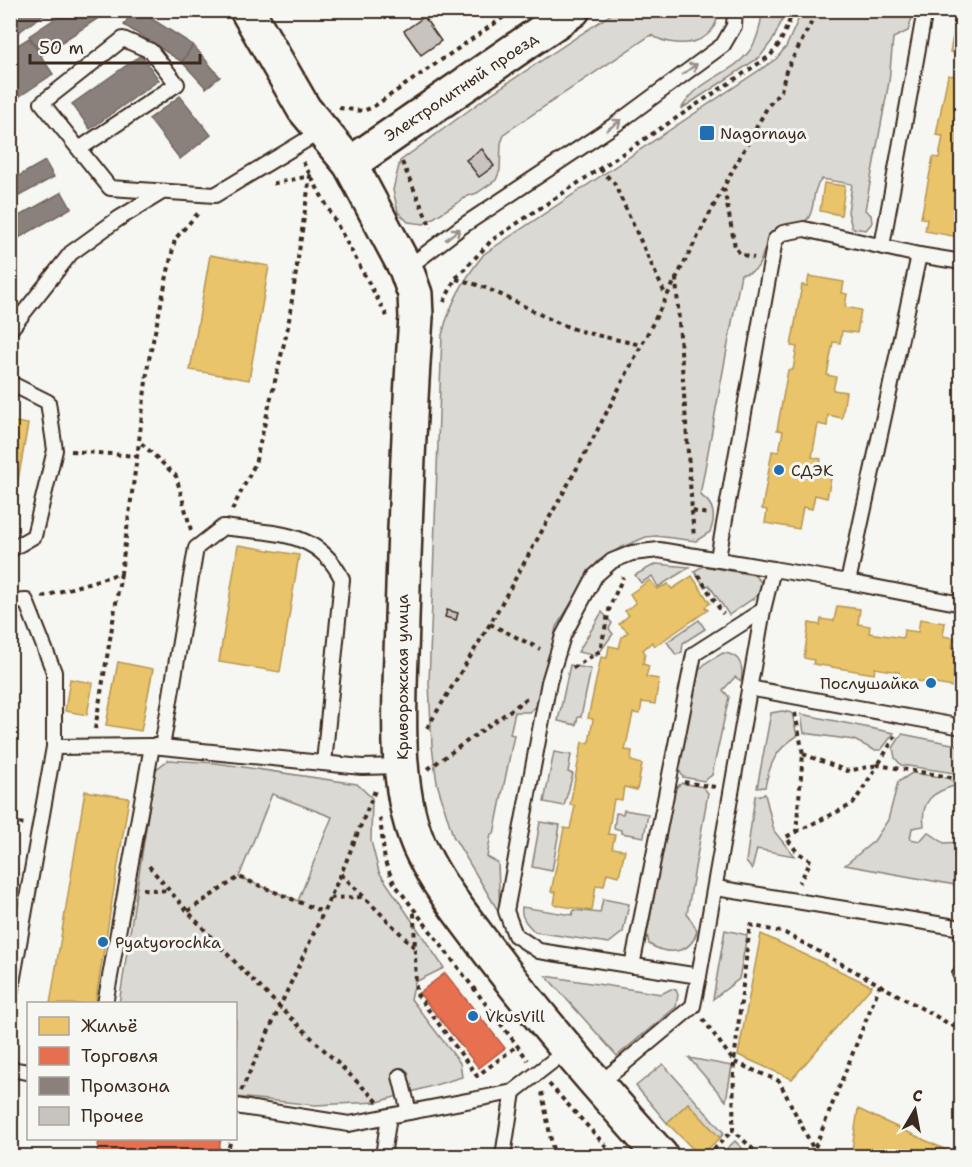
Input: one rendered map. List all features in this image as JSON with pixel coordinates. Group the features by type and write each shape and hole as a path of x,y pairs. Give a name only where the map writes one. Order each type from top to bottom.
{"street":[{"name":"Криворожская улица","path":"247,10 304,110 308,139 350,164 406,269 415,294 416,317 406,460 400,724 402,765 413,828 422,853 452,901 528,1004 661,1156"},
{"name":"Электролитный проезд","path":"350,164 573,10"}],"lane":[{"path":"406,269 461,227 616,124 723,45 734,26 735,10"},
{"path":"882,246 925,10"},
{"path":"79,149 177,84 151,51 123,39 42,103 110,188 215,195 308,139"},
{"path":"10,330 71,253 118,219 162,192"},
{"path":"718,558 775,240 783,233 804,229 919,255 962,262"},
{"path":"848,582 919,255"},
{"path":"10,383 48,402 55,450 34,536 14,551 10,550"},
{"path":"105,1002 134,847 157,747 196,548 224,527 301,537 333,561 342,579 324,763"},
{"path":"699,976 539,951 515,934 507,911 549,682 563,636 595,576 612,561 632,553 658,550 718,558 962,604"},
{"path":"598,1085 693,1006 716,888 749,688 773,569"},
{"path":"10,602 26,601 54,672 54,747 10,994"},
{"path":"632,966 694,654 764,610"},
{"path":"749,688 962,727"},
{"path":"54,747 157,747 324,763 402,765"},
{"path":"716,888 962,928"},
{"path":"237,1106 348,1124 513,1092 567,1050"},
{"path":"10,1069 27,1072"},
{"path":"400,1076 409,1112"},
{"path":"503,1156 513,1092"},
{"path":"382,1156 389,1116"}],"path":[{"path":"373,107 514,10"},
{"path":"441,308 455,279 492,240 770,56 780,43 794,10"},
{"path":"425,731 490,624 586,452 723,188 768,106 781,91 786,71 818,10"},
{"path":"224,527 255,465 288,327 310,176 308,139"},
{"path":"402,162 432,232"},
{"path":"600,169 614,183 666,296"},
{"path":"268,184 310,176"},
{"path":"310,176 388,318 388,330"},
{"path":"723,188 735,247 740,254 762,260"},
{"path":"92,746 121,573 148,364 175,239 215,195"},
{"path":"676,277 696,555"},
{"path":"455,279 483,284 529,309 577,330 641,345"},
{"path":"139,441 176,476 196,548"},
{"path":"55,450 137,456"},
{"path":"692,511 724,516"},
{"path":"237,1104 341,874 377,785 402,765 427,770 549,682 600,651 610,606 622,578 632,572"},
{"path":"26,601 121,573"},
{"path":"698,574 733,630"},
{"path":"490,624 557,657"},
{"path":"791,695 802,754 796,832"},
{"path":"783,899 800,882 811,861 797,852 786,837 853,804 906,717"},
{"path":"802,754 847,771 878,765 962,779"},
{"path":"669,779 732,790"},
{"path":"134,847 169,891 389,1116"},
{"path":"341,874 415,947"},
{"path":"188,911 239,877 323,912"},
{"path":"127,888 169,891"},
{"path":"330,898 365,897"},
{"path":"414,912 416,993 477,1076 518,1046"},
{"path":"707,1156 733,1130 734,1062 750,925 785,933 962,1031"},
{"path":"814,1150 879,985"},
{"path":"693,1006 734,1062 779,1081 815,1156"},
{"path":"538,1072 554,1156"},
{"path":"733,1130 760,1156"},
{"path":"227,1156 231,1140"}],"shaded area":[{"path":"616,11 718,11 716,23 711,32 703,38 683,43 661,40 651,35 505,133 501,143 500,170 496,180 477,193 468,196 424,224 408,222 398,212 393,190 400,161 491,94"},
{"path":"762,11 786,11 774,38 760,57 681,109 704,84 730,69 751,49 758,33"},
{"path":"802,11 914,11 908,31 893,38 889,82 865,210 871,215 872,223 866,230 852,228 848,212 852,184 822,179 816,188 811,212 806,221 770,242 755,270 741,274 700,495 709,502 713,511 710,532 696,541 646,537 598,561 556,627 541,703 529,712 515,712 510,734 514,735 494,834 491,834 487,857 498,863 500,914 453,836 437,783 432,746 429,683 442,335 445,323 458,292 484,254 776,59 786,47"},
{"path":"656,564 690,567 658,587 652,576 641,583 635,575"},
{"path":"703,566 754,575 761,582 761,593 729,615 709,585 705,587 694,571"},
{"path":"602,612 612,623 609,629 613,634 597,656 578,652"},
{"path":"699,620 705,629 683,643 682,652 676,655 667,642"},
{"path":"723,653 737,658 740,662 742,676 741,681 735,677 723,690 729,697 712,775 704,781 683,777 678,768 697,672 707,662"},
{"path":"570,665 591,669 581,717 578,717 576,725 558,721"},
{"path":"782,711 792,713 797,736 775,757 765,787 757,788 771,713"},
{"path":"801,714 894,733 881,750 874,750 854,740 804,733"},
{"path":"902,734 957,745 961,749 961,774 901,765 895,758 893,748"},
{"path":"554,752 571,755 568,772 573,774 564,806 544,802"},
{"path":"168,760 216,763 357,784 372,798 371,841 379,872 444,968 415,982 411,999 460,1063 462,1077 378,1102 315,1105 237,1097 237,1002 119,1002 155,770","holes":["272,794 332,817 298,901 239,877"]},
{"path":"912,773 948,778 955,783 954,786 940,791 930,799 924,810 924,826 912,828 910,839 920,841 928,832 944,843 961,842 961,886 845,865 874,841 888,820 898,782"},
{"path":"682,783 703,787 708,793 687,914 697,930 690,944 685,948 671,951 649,944 647,934 674,789"},
{"path":"765,794 774,831 794,856 757,849 752,869 746,862 755,796"},
{"path":"624,810 648,814 644,837 621,833 621,830 614,828 616,813 623,814"},
{"path":"540,822 560,825 552,871 532,867"},
{"path":"603,899 629,904 623,932 609,943 535,932 522,915 522,907 572,915 574,910 600,913"},
{"path":"725,930 747,935 739,979 713,999"},
{"path":"546,976 661,994 671,989 676,990 678,995 676,1007 617,1056"},
{"path":"689,1058 732,1066 726,1101"},
{"path":"663,1064 724,1133 720,1138 688,1103 667,1123 636,1086"},
{"path":"735,1141 750,1156 719,1156"}],"building: Жильё":[{"path":"958,10 962,10 962,220 958,237 925,231 927,219 921,218 933,157 939,158 943,136 936,135 948,75 954,76 958,54 950,52"},
{"path":"824,183 845,186 841,215 820,211"},
{"path":"210,255 269,266 249,380 190,370"},
{"path":"809,276 844,282 842,293 847,294 845,307 861,310 857,333 842,331 840,343 833,342 827,375 836,377 833,390 846,392 842,418 828,415 827,426 818,424 812,457 821,459 819,471 832,473 827,498 815,495 812,509 803,507 799,529 765,523 767,510 762,509 772,451 779,452 783,431 777,430 788,370 793,370 797,347 791,346 802,285 807,286"},
{"path":"10,421 28,424 10,526"},
{"path":"238,545 299,555 280,672 219,662"},
{"path":"692,576 710,603 705,607 708,610 655,646 652,642 643,650 645,653 643,664 649,666 646,677 659,679 655,704 642,702 640,714 633,713 625,750 632,751 631,761 642,764 637,790 624,787 622,800 614,799 608,834 615,835 612,848 625,850 619,876 607,873 604,886 596,885 592,911 554,905 556,892 551,892 564,828 570,829 575,806 570,805 582,742 589,743 593,719 588,718 601,657 607,658 609,646 619,648 622,637 628,632 619,624 629,615 625,611 636,603 630,594 650,580 657,589 668,584 672,589"},
{"path":"837,606 860,609 858,624 870,626 869,633 903,638 904,630 918,632 920,619 945,623 943,636 954,638 952,647 962,648 962,682 959,688 898,678 899,672 875,668 874,674 813,664 814,660 804,658 809,623 820,625 821,619 834,621"},
{"path":"118,662 153,669 141,731 106,725"},
{"path":"70,679 93,683 87,715 65,711"},
{"path":"85,791 129,798 95,1002 50,1002"},
{"path":"761,934 872,986 792,1079 738,1055"},
{"path":"688,1103 720,1138 700,1156 667,1123"},
{"path":"858,1109 959,1156 851,1156"}],"building: Торговля":[{"path":"445,973 505,1048 479,1068 419,993"},
{"path":"99,1140 221,1140 218,1156 97,1156"}],"building: Промзона":[{"path":"10,10 50,10 10,38"},
{"path":"68,10 100,10 103,15 42,55 29,36"},
{"path":"133,10 138,10 193,45 182,62 124,25"},
{"path":"29,38 53,74 17,98 10,87 10,50"},
{"path":"193,45 220,77 206,88 182,62"},
{"path":"141,55 159,80 90,129 72,104"},
{"path":"180,96 211,135 180,159 149,119"},
{"path":"45,161 54,177 10,201 10,181"},
{"path":"62,192 71,208 10,243 10,221"}],"building: Прочее":[{"path":"424,17 441,41 421,55 404,31"},
{"path":"482,149 494,166 479,177 466,160"},
{"path":"447,610 458,613 456,620 445,617"}],"place":[{"name":"Nagornaya","path":"707,133"},
{"name":"СДЭК","path":"779,470"},
{"name":"Послушайка","path":"931,683"},
{"name":"Pyatyorochka","path":"103,942"},
{"name":"VkusVill","path":"473,1016"}]}
